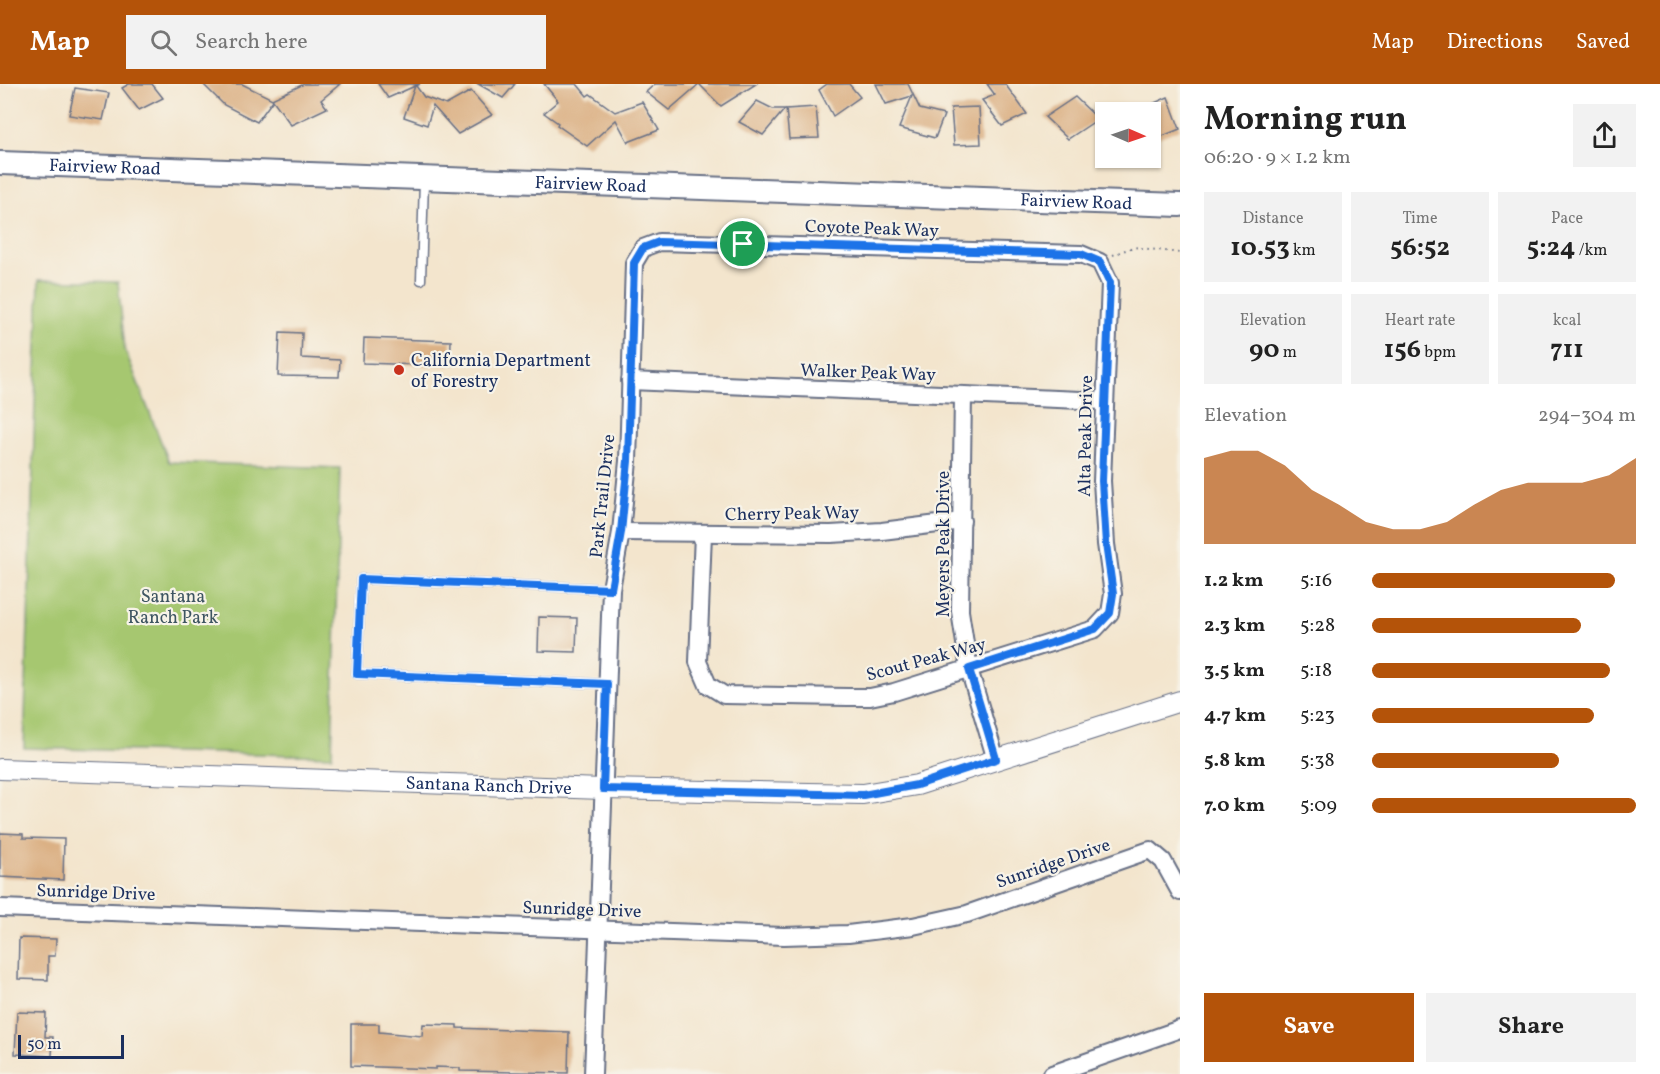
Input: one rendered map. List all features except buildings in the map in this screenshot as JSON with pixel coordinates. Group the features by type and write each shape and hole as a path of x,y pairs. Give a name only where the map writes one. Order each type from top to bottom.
{"main road":[{"name":"Fairview Road","path":"0,163 1180,205"}],"street":[{"name":"Coyote Peak Way","path":"643,248 659,242 1022,252 1081,254 1100,262"},
{"name":"Park Trail Drive","path":"593,1074 611,589 621,532 628,461 634,263 643,248"},
{"name":"Alta Peak Drive","path":"1100,262 1110,283 1102,481 1106,544 1113,594 1110,613"},
{"name":"Walker Peak Way","path":"630,381 1105,401"},
{"name":"Meyers Peak Drive","path":"963,395 960,611 969,669 996,759"},
{"name":"Cherry Peak Way","path":"621,532 831,534 882,531 962,521"},
{"name":"Scout Peak Way","path":"703,533 699,662 708,685 724,695 870,697 894,692 1095,629 1110,613"},
{"name":"Santana Ranch Drive","path":"0,769 603,789 863,795 917,785 1180,701"},
{"name":"Sunridge Drive","path":"0,908 784,936 848,934 913,926 967,914 1150,850 1163,861 1180,892"},
{"path":"1060,1073 1180,1029"}],"lane":[{"path":"421,280 424,177"},
{"path":"607,684 357,674 357,662 361,579 611,589"}],"path":[{"path":"1100,262 1119,251 1133,247 1180,253"}],"green space":[{"name":"Santana Ranch Park","path":"39,280 118,282 125,350 169,462 340,468 332,756 24,748"}],"place":[{"name":"California Department of Forestry","path":"399,370"}],"route":[{"path":"659,242 743,244 1081,254 1100,262 1110,283 1102,481 1106,544 1113,594 1110,613 1095,629 969,669 996,759 917,785 863,795 603,789 607,684 357,674 361,579 611,589 621,532 628,461 634,263 643,248 659,242"}]}
